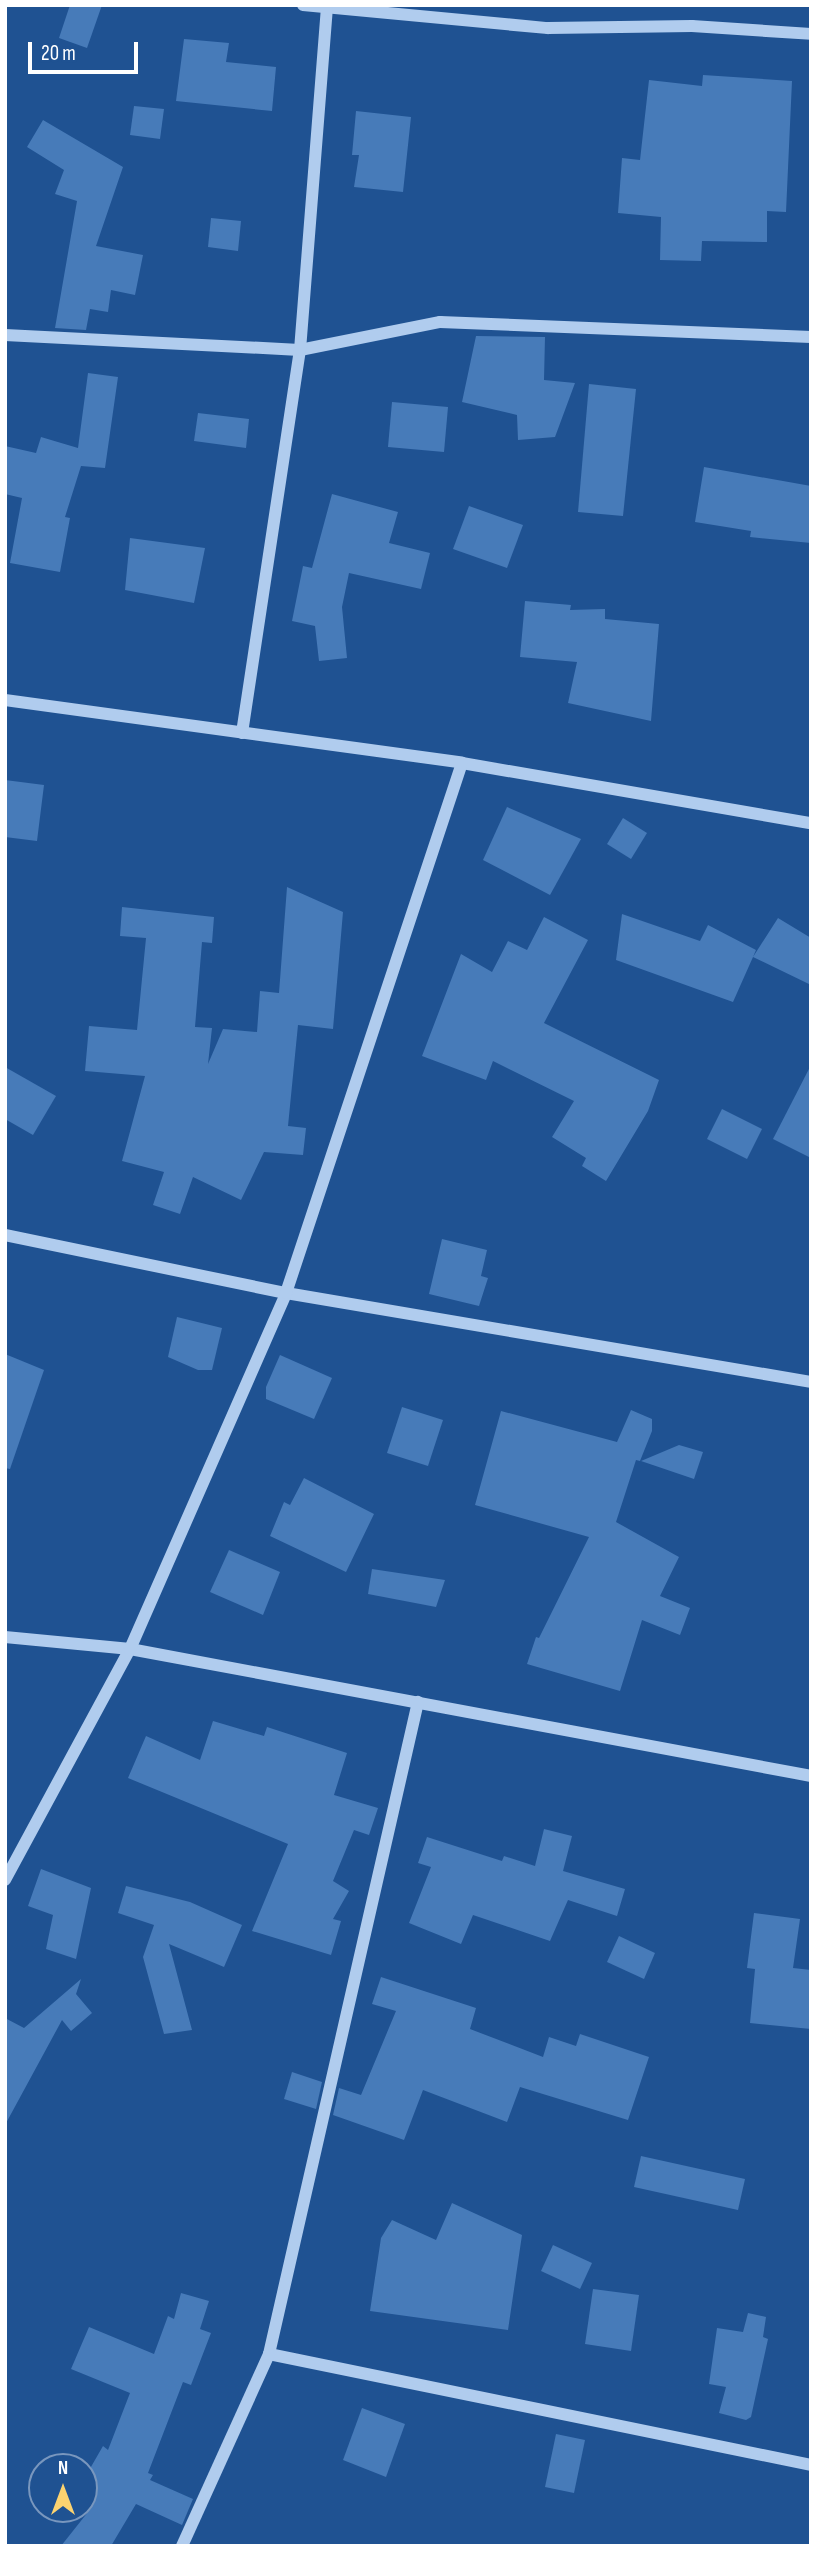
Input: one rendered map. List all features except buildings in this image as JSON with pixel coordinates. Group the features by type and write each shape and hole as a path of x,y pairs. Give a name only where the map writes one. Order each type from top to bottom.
{"street":[{"path":"303,5 548,28 692,26 811,34"},
{"path":"242,733 299,350 327,7"},
{"path":"5,335 299,350 440,322 811,337"},
{"path":"5,700 462,763 811,824"},
{"path":"5,1880 130,1649 286,1293 462,763"},
{"path":"5,1235 286,1293 811,1382"},
{"path":"5,1637 130,1649 811,1776"},
{"path":"182,2546 269,2354 418,1702"},
{"path":"269,2354 811,2465"}]}
